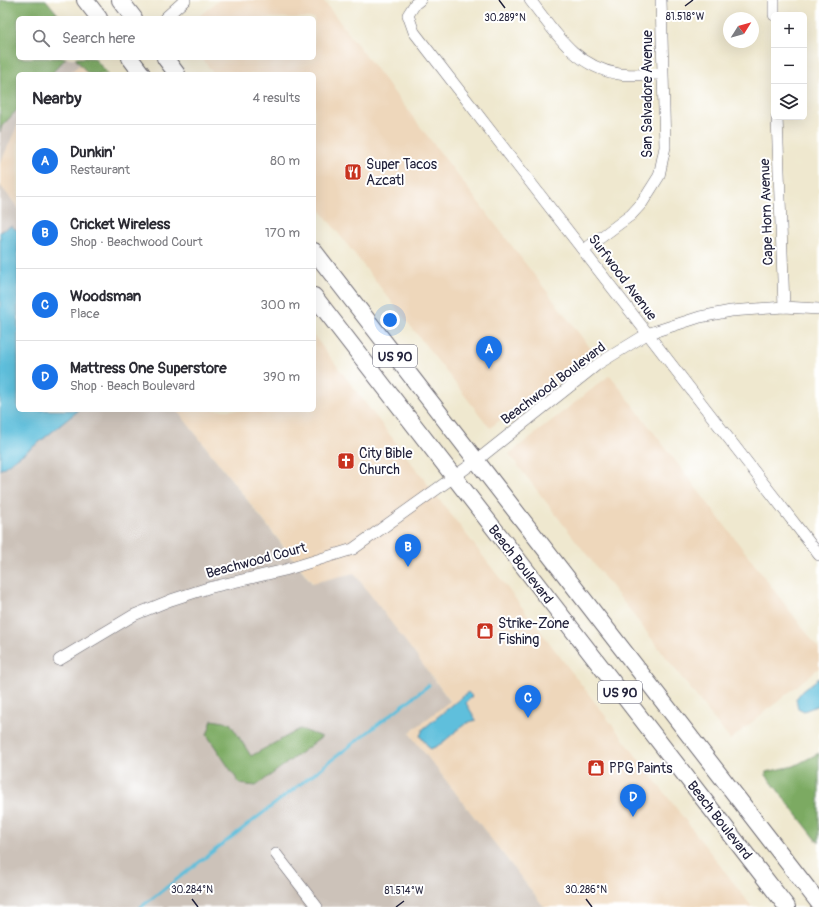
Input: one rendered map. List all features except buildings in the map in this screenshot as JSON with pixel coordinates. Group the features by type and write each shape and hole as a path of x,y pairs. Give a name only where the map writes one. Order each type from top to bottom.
{"highway":[{"path":"85,0 97,16"},
{"path":"120,0 132,16"},
{"path":"132,60 140,72"},
{"path":"166,60 176,72"},
{"name":"US 90","path":"316,254 819,903"},
{"name":"Beach Boulevard","path":"316,299 787,907"}],"street":[{"path":"167,16 185,0"},
{"name":"Surfwood Avenue","path":"420,0 415,4 408,15 414,32 819,555"},
{"path":"530,0 563,42 577,57 593,66 620,74 662,74"},
{"name":"San Salvadore Avenue","path":"584,250 631,215 646,197 659,176 664,147 661,0"},
{"path":"774,0 774,12"},
{"name":"Cape Horn Avenue","path":"777,120 784,307"},
{"name":"Beachwood Boulevard","path":"453,476 476,461 598,364 647,334 700,317 731,311 784,307 819,309"},
{"name":"Beachwood Court","path":"59,660 134,615 171,600 208,588 285,570 352,549 453,476"},
{"path":"276,854 317,907"}],"shaded area":[{"path":"0,0 16,16 16,60 86,60 70,72 16,72 16,128 0,164"},
{"path":"219,0 323,0 591,349 490,428 316,205 316,72 212,72 204,60 316,60 316,16 199,16"},
{"path":"86,60 90,60 102,72 70,72"},
{"path":"16,128 16,205 0,185 0,164"},
{"path":"0,185 16,205 16,412 179,412 312,583 354,573 450,701 409,733 544,907 0,907"},
{"path":"316,339 752,907 544,907 409,733 450,700 422,664 313,583 179,412 316,412"},
{"path":"610,375 819,649 819,668 730,740 509,454"}],"green space":[{"path":"0,0 46,0 59,16 16,16 16,60 64,60 53,72 16,72 16,111 2,126 0,132"},
{"path":"77,60 96,60 106,72 86,72"},
{"path":"212,720 230,723 251,756 300,729 322,737 256,786 240,784 207,735"},
{"path":"819,753 819,843 766,775 766,772 794,766"}],"water":[{"path":"11,226 16,230 16,412 77,412 37,444 0,470 0,232"},
{"path":"819,678 819,705 804,711 798,708 796,699 802,691"},
{"path":"468,692 472,696 466,703 476,720 464,725 442,743 430,749 420,736 423,729"}],"waterway":[{"path":"141,907 429,685"}],"place":[{"name":"Super Tacos Azcatl","path":"353,172"},
{"name":"Dunkin'","path":"489,369"},
{"name":"City Bible Church","path":"346,461"},
{"name":"Cricket Wireless","path":"408,567"},
{"name":"Strike-Zone Fishing","path":"485,631"},
{"name":"Woodsman","path":"528,718"},
{"name":"PPG Paints","path":"596,768"},
{"name":"Mattress One Superstore","path":"633,817"}]}
